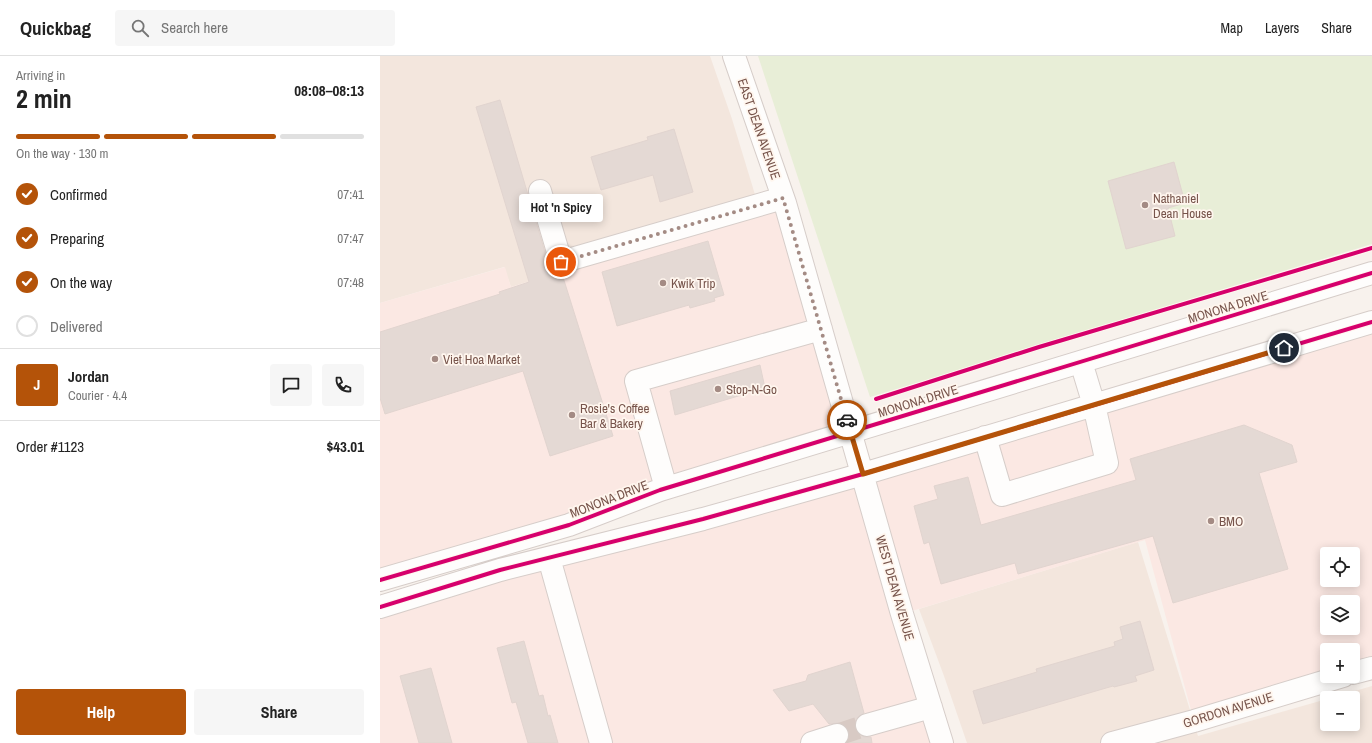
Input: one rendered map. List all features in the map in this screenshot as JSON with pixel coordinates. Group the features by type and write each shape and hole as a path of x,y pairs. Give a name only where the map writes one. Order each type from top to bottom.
{"street":[{"name":"EAST DEAN AVENUE","path":"734,56 783,198 851,432"},
{"path":"540,191 561,262 783,198"},
{"name":"MONONA DRIVE","path":"380,580 569,525 666,488 1372,273"},
{"path":"380,607 500,570 703,519 863,474 1372,322"},
{"path":"666,488 636,382 821,329"},
{"path":"985,437 1002,495 1107,463 1094,405 1080,362"},
{"name":"WEST DEAN AVENUE","path":"851,432 902,614 942,743"},
{"path":"549,558 601,743"},
{"path":"1360,671 1372,668"},
{"name":"GORDON AVENUE","path":"1112,743 1320,683"},
{"path":"867,725 931,707"},
{"path":"812,743 837,735"}],"shaded area":[{"path":"380,56 710,56 732,119 760,211 511,287 504,267 380,303"},
{"path":"785,203 851,432 380,580 380,303 505,267 511,287"},
{"path":"1372,322 1372,668 1360,671 1360,643 1320,643 1320,678 1194,721 1145,540 902,614 942,743 380,743 380,607"},
{"path":"1138,542 1198,736 1320,701 1320,731 1360,731 1360,691 1355,691 1372,686 1372,743 967,743 919,609"}],"green space":[{"path":"758,56 1372,56 1372,244 870,397"}],"building":[{"path":"500,100 552,275 557,273 562,274 613,436 550,456 523,371 385,414 380,398 380,332 500,294 499,292 529,282 476,107"},
{"path":"674,129 693,192 660,202 653,175 601,190 591,157 648,140 647,137"},
{"name":"Nathaniel Dean House","path":"1174,162 1185,203 1168,208 1175,236 1126,249 1108,181"},
{"name":"Kwik Trip","path":"708,241 724,295 714,298 715,301 690,308 689,305 617,326 602,272"},
{"name":"Stop-N-Go","path":"760,365 765,388 675,415 670,391"},
{"path":"1244,425 1292,445 1297,462 1259,473 1288,569 1173,603 1153,536 1018,574 1015,563 941,584 929,542 924,544 914,506 938,499 934,486 968,477 981,525 1136,480 1130,459"},
{"path":"1140,621 1154,670 1135,676 1137,681 1113,686 983,724 973,691 1037,672 1036,669 1115,646 1114,642 1123,639 1120,627"},
{"path":"524,641 539,696 543,695 548,716 550,715 558,743 528,743 516,702 512,703 497,648"},
{"path":"850,662 864,713 858,717 855,722 855,728 859,734 864,737 871,737 872,743 847,743 849,732 845,726 839,723 829,724 813,704 789,711 773,690 806,681 808,675"},
{"path":"431,668 452,743 419,743 400,676"}],"tunnel":[{"path":"837,735 867,725"}],"cycle path":[{"path":"876,399 1039,347 1372,248"},
{"path":"380,580 569,525 660,490 1372,273"},
{"path":"380,607 500,570 703,519 863,474 1372,322"}],"way so far":[{"path":"561,262 783,198 847,420"}],"place":[{"name":"Nathaniel Dean House","path":"1145,205"},
{"name":"Hot 'n Spicy","path":"561,262"},
{"name":"Kwik Trip","path":"663,283"},
{"name":"Viet Hoa Market","path":"435,359"},
{"name":"Stop-N-Go","path":"718,389"},
{"name":"Rosie's Coffee Bar & Bakery","path":"572,415"},
{"name":"BMO","path":"1211,521"}],"route":[{"path":"847,420 863,474 1284,348"}]}
